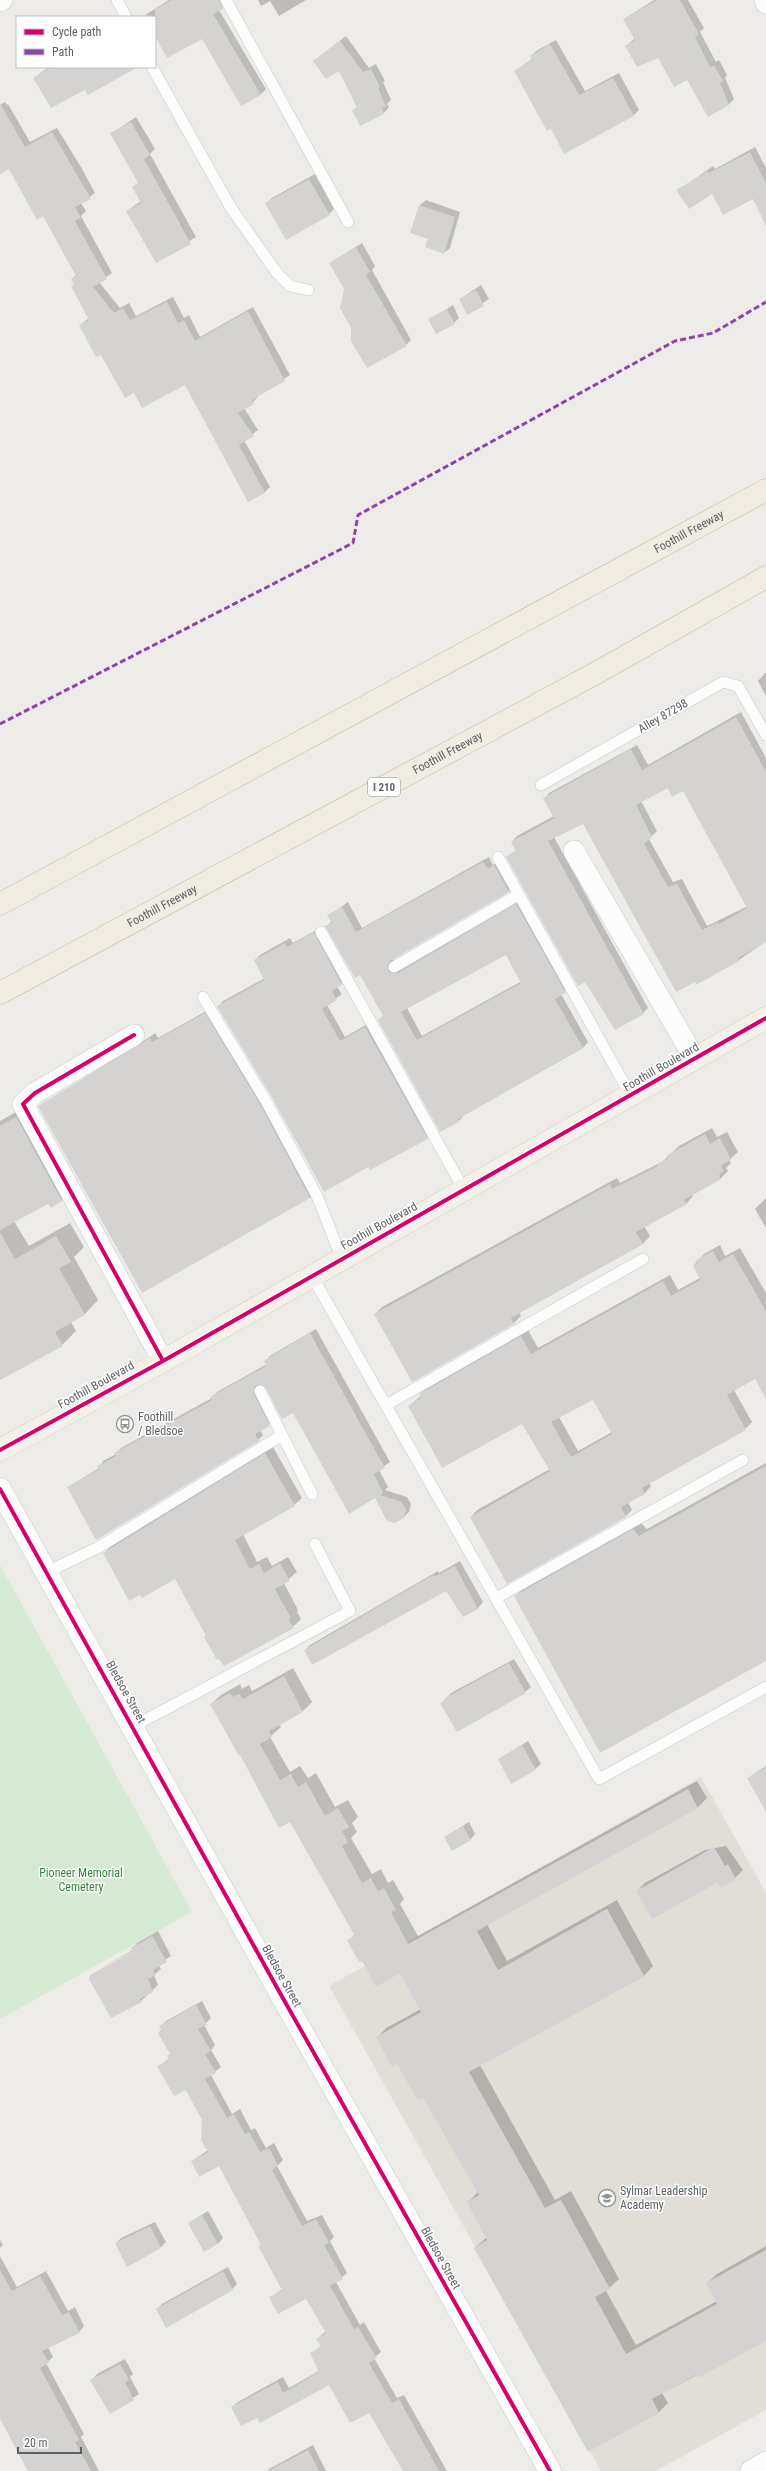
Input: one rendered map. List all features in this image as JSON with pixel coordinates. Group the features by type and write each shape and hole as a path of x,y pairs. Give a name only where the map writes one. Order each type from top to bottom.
{"highway":[{"name":"Foothill Freeway","path":"0,904 766,490"},
{"name":"Foothill Freeway","path":"0,993 598,672 766,577"}],"main road":[{"name":"Foothill Boulevard","path":"0,1450 163,1361 766,1018"}],"street":[{"path":"574,852 695,1059"},
{"path":"134,1035 35,1092 23,1104 163,1361"},
{"name":"Bledsoe Street","path":"0,1489 134,1726 280,1993 550,2471"},
{"path":"751,2471 766,2462"}],"lane":[{"path":"117,0 125,16"},
{"path":"226,0 348,222"},
{"path":"153,68 231,208 278,273 290,286 308,290"},
{"name":"Alley 87298","path":"541,785 723,682 738,686 766,735"},
{"path":"498,857 631,1096"},
{"path":"394,966 518,895"},
{"path":"321,932 464,1190"},
{"path":"203,997 266,1101 317,1196 342,1259"},
{"path":"386,1405 643,1259"},
{"path":"312,1276 599,1779 766,1687"},
{"path":"260,1391 312,1494"},
{"path":"47,1572 99,1547 282,1435"},
{"path":"496,1598 743,1460"},
{"path":"134,1726 350,1611 316,1544"}],"shaded area":[{"name":"Sylmar Leadership Academy","path":"701,1777 766,1893 766,2410 656,2471 601,2471 329,1986"}],"green space":[{"name":"Pioneer Memorial Cemetery","path":"0,1565 192,1912 0,2019"}],"building":[{"path":"172,0 219,0 223,9 213,14 261,95 241,106 202,39 167,58 156,38 155,9"},
{"path":"657,0 680,0 699,34 695,37 710,67 714,65 723,81 720,83 729,105 708,117 687,80 674,87 658,58 637,67 625,46 635,40 623,19"},
{"path":"340,41 363,72 371,69 380,87 378,88 386,106 382,108 384,114 360,126 352,110 357,108 339,71 326,79 313,61"},
{"path":"550,44 579,95 613,78 634,116 564,154 551,129 547,131 514,71 532,60 530,56"},
{"path":"50,68 136,68 88,95 85,90 51,108 33,78"},
{"path":"0,103 25,147 52,132 91,199 75,207 81,218 75,221 107,279 93,287 114,313 123,308 130,320 167,302 178,323 184,320 195,341 248,311 285,381 252,400 254,404 238,413 254,436 239,445 265,493 248,502 185,385 142,408 134,393 125,398 101,355 96,357 79,325 89,320 71,286 74,284 71,279 76,276 43,216 37,220 9,169 0,174"},
{"path":"131,122 150,155 144,159 191,244 156,263 126,211 141,203 132,187 138,183 110,133"},
{"path":"750,152 766,183 766,226 753,199 723,215 712,194 689,209 676,190 708,171 709,173"},
{"path":"309,179 330,215 286,240 265,203"},
{"path":"419,205 455,217 444,254 425,247 428,239 410,233"},
{"path":"356,247 370,272 366,275 407,346 367,368 351,341 351,328 340,308 344,289 329,263"},
{"path":"476,290 484,306 467,315 459,299"},
{"path":"447,309 455,324 436,334 428,319"},
{"path":"736,717 766,772 766,942 738,958 739,961 696,985 695,982 676,992 583,824 548,841 644,1014 615,1030 585,982 578,986 506,857 516,851 511,842 554,818 543,798 631,749 642,770","holes":["668,788 672,797 683,791 747,908 719,924 718,922 702,930 677,884 668,887 644,844 652,837 636,805"]},
{"path":"483,862 488,869 494,865 509,892 390,961 388,964 388,970 391,973 398,973 516,904 566,993 555,999 583,1048 458,1119 459,1122 440,1132 378,1020 383,1016 360,975 355,978 325,926 332,923 327,915 342,907 356,932","holes":["506,955 521,983 417,1040 401,1012"]},
{"path":"314,932 342,985 332,991 337,1000 322,1009 340,1041 365,1027 428,1139 370,1170 368,1167 324,1192 272,1097 217,1006 264,980 254,960 285,943 287,947"},
{"path":"205,1013 260,1104 310,1198 142,1293 38,1106 150,1038 152,1042"},
{"path":"16,1117 62,1201 51,1208 48,1204 0,1230 0,1126"},
{"path":"705,1134 710,1144 720,1138 731,1160 721,1165 724,1171 719,1175 721,1179 684,1200 687,1204 636,1232 643,1244 511,1318 514,1324 412,1382 374,1314 610,1184 612,1189 658,1166 657,1164 669,1158 667,1156 671,1153"},
{"path":"0,1232 15,1259 56,1236 71,1262 59,1268 85,1315 55,1332 63,1346 0,1380"},
{"path":"713,1251 719,1262 733,1254 766,1311 766,1399 755,1379 727,1395 746,1430 642,1488 645,1494 621,1507 626,1517 507,1584 470,1517 550,1471 522,1424 442,1468 408,1406 421,1398 419,1394 521,1336 531,1354 663,1281 671,1296 700,1280 693,1265 698,1263 696,1260","holes":["593,1400 612,1434 571,1457 551,1422"]},
{"path":"310,1333 385,1468 374,1474 383,1493 380,1495 402,1502 406,1510 404,1518 395,1523 387,1521 375,1498 349,1514 293,1413 282,1419 266,1388 260,1384 254,1387 254,1394 270,1426 255,1434 259,1441 96,1540 67,1487 99,1469 97,1466 116,1456 114,1453 212,1400 210,1397 266,1366 264,1361"},
{"path":"265,1453 295,1506 235,1540 250,1569 259,1564 264,1573 280,1563 290,1581 275,1589 291,1618 289,1620 294,1628 224,1666 219,1659 217,1660 204,1637 206,1636 175,1579 142,1598 140,1595 129,1601 103,1553"},
{"path":"766,1466 766,1661 600,1753 514,1596 633,1529 639,1536"},
{"path":"455,1566 478,1609 463,1617 446,1591 312,1665 304,1650 433,1575 434,1577"},
{"path":"509,1663 526,1693 457,1732 440,1703 446,1700 445,1698"},
{"path":"284,1676 303,1712 269,1731 272,1737 260,1744 280,1780 291,1774 298,1787 306,1782 325,1816 338,1808 349,1827 342,1831 348,1842 342,1846 362,1883 371,1878 378,1891 384,1888 396,1910 391,1912 408,1944 688,1789 698,1808 477,1931 498,1970 607,1909 644,1976 469,2072 545,2208 561,2200 610,2289 595,2297 626,2354 717,2304 706,2283 766,2250 766,2341 698,2378 696,2375 652,2399 659,2413 588,2452 474,2248 487,2240 467,2202 479,2195 423,2098 418,2101 397,2064 392,2067 376,2037 421,2012 400,1973 376,1987 362,1961 359,1962 347,1940 355,1936 290,1822 279,1828 240,1755 239,1756 210,1704 230,1693 233,1697 239,1694 243,1699"},
{"path":"522,1745 536,1770 511,1784 498,1759"},
{"path":"766,1767 766,1812 747,1778"},
{"path":"463,1826 471,1840 452,1851 444,1837"},
{"path":"714,1847 725,1866 728,1864 736,1879 720,1888 717,1883 652,1919 636,1891"},
{"path":"152,1936 167,1962 153,1970 156,1975 148,1979 153,1992 140,1999 142,2002 111,2018 89,1979 90,1975 133,1952 131,1948"},
{"path":"196,2005 207,2025 198,2029 211,2051 205,2054 216,2073 205,2079 227,2118 234,2114 245,2134 249,2132 260,2152 269,2148 278,2166 272,2170 302,2226 316,2219 329,2243 324,2245 343,2279 330,2286 354,2329 358,2327 377,2358 369,2363 392,2403 399,2399 439,2471 403,2471 369,2413 350,2423 329,2385 260,2423 257,2418 241,2426 231,2407 278,2382 283,2393 319,2372 310,2353 321,2347 316,2339 326,2333 306,2299 278,2314 269,2297 282,2290 258,2246 261,2245 219,2166 199,2177 191,2161 208,2152 201,2140 202,2120 186,2090 174,2096 157,2066 169,2060 167,2056 170,2054 158,2033 162,2031 159,2026"},
{"path":"202,2215 218,2244 204,2252 188,2223"},
{"path":"150,2226 161,2248 127,2267 115,2243"},
{"path":"0,2270 12,2291 40,2276 62,2315 69,2312 80,2333 42,2351 49,2363 40,2368 79,2440 75,2442 91,2471 28,2471 0,2419"},
{"path":"223,2271 233,2290 166,2328 156,2309"},
{"path":"120,2364 129,2380 125,2382 134,2400 110,2414 90,2380"},
{"path":"308,2450 319,2471 268,2471"}],"marked path":[{"path":"0,724 353,543 358,515 675,341 713,333 766,302"}],"cycle path":[{"path":"0,1450 163,1361 766,1018"},
{"path":"134,1035 35,1093 23,1104 163,1361"},
{"path":"0,1489 280,1993 550,2471"}],"place":[{"name":"Foothill / Bledsoe","path":"125,1424"},
{"name":"Sylmar Leadership Academy","path":"607,2198"}]}
